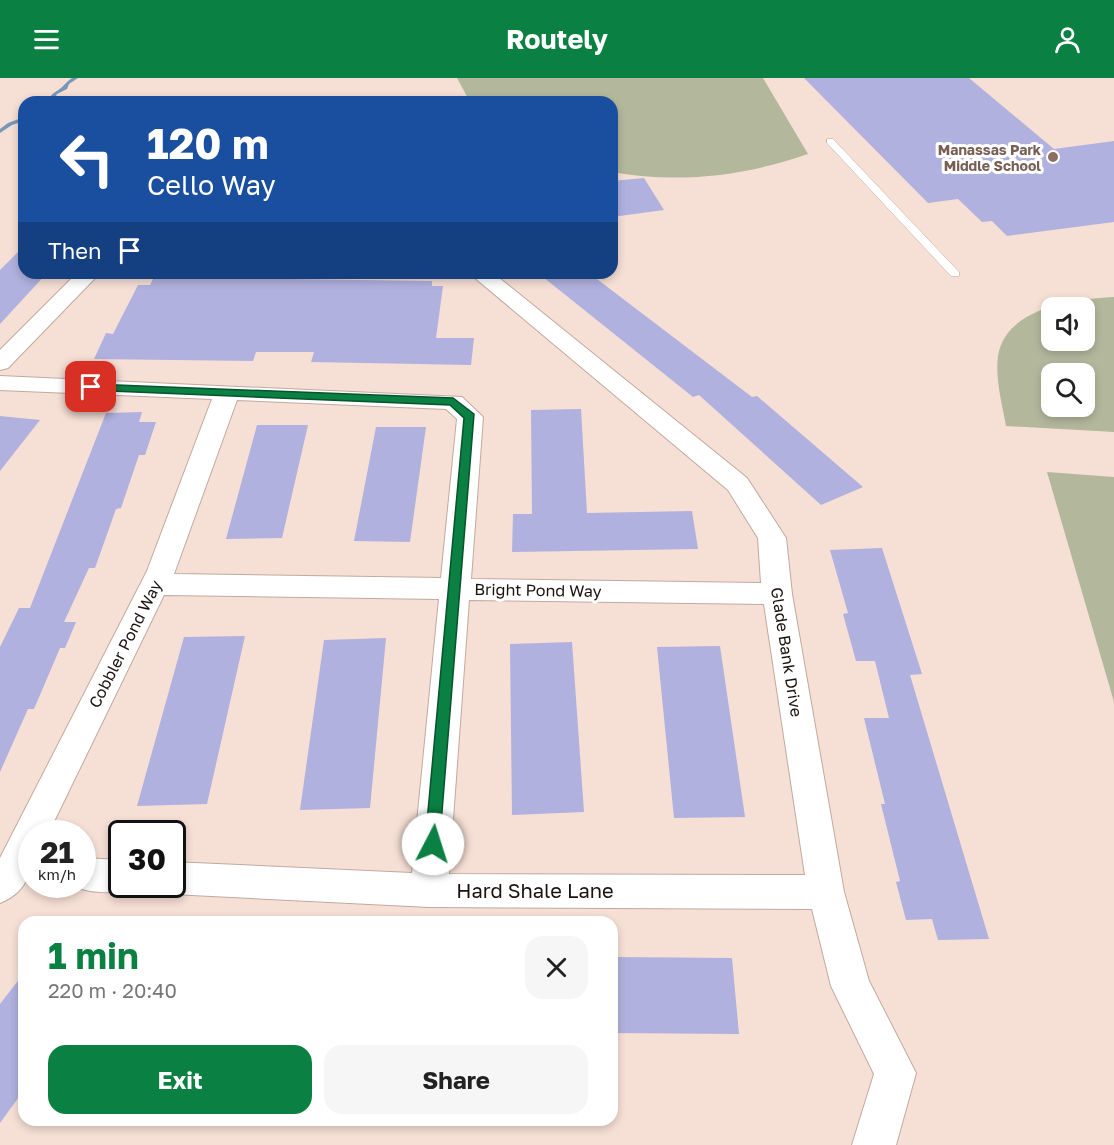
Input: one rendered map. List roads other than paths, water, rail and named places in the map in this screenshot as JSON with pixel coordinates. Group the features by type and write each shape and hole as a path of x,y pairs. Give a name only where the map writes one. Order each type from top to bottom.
{"street":[{"path":"0,363 83,279"},
{"name":"Glade Bank Drive","path":"487,279 738,484 772,538 777,594 826,892 851,986 895,1073 874,1145"},
{"path":"0,384 453,402 470,417 429,890"},
{"name":"Cobbler Pond Way","path":"14,876 155,584 227,393"},
{"name":"Bright Pond Way","path":"155,584 777,594"},
{"name":"Hard Shale Lane","path":"186,879 429,890 826,892"}],"lane":[{"path":"830,141 955,274"}],"waterway":[{"path":"53,96 75,78"},
{"path":"0,131 18,121"}],"place":[{"name":"Manassas Park Middle School","path":"1053,157"}]}
